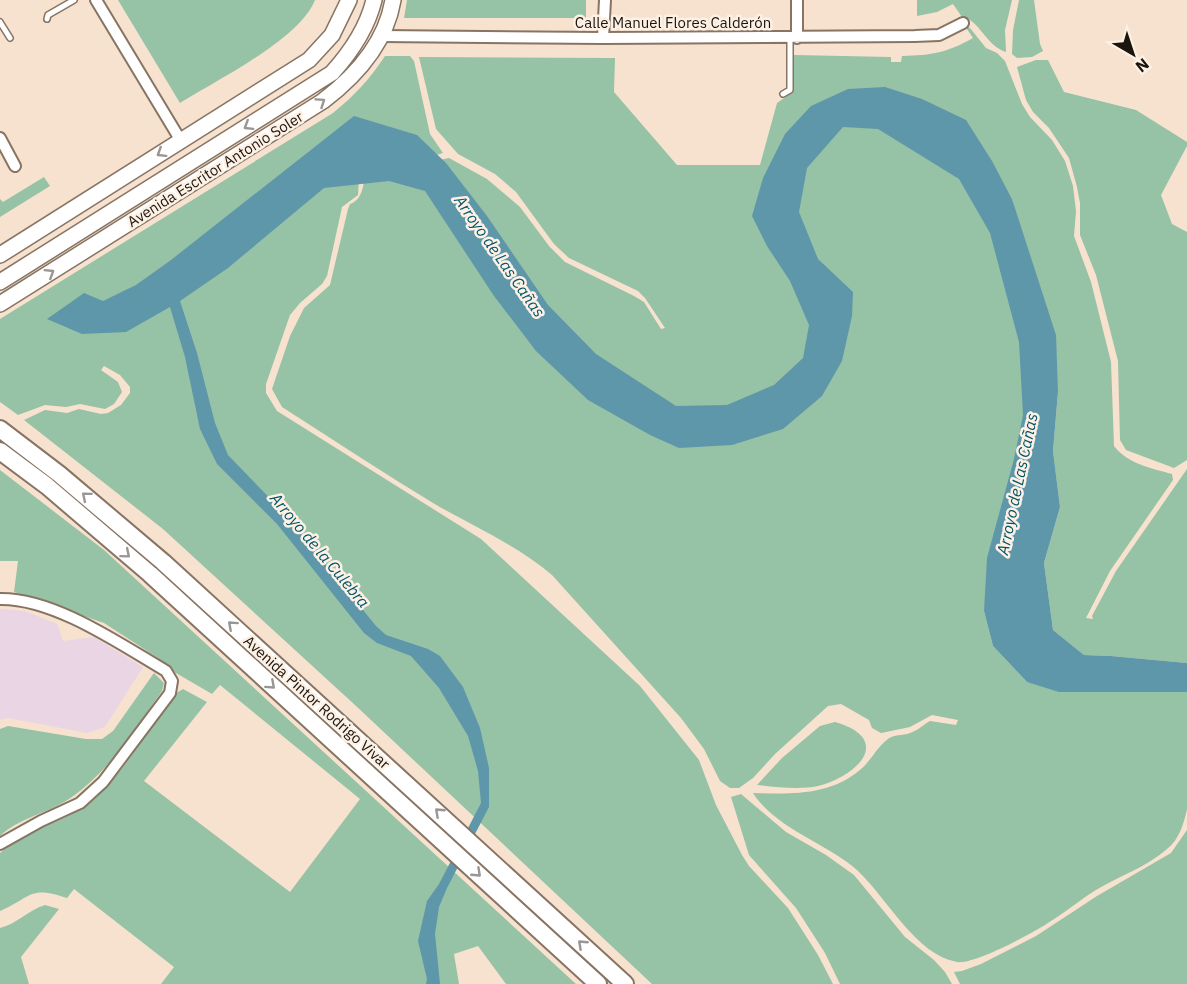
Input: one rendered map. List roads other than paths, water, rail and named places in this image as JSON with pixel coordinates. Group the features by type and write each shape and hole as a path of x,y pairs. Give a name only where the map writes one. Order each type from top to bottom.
{"main road":[{"name":"Avenida Pintor Rodrigo Vivar","path":"0,429 59,474 163,562 625,984"},
{"name":"Avenida Pintor Rodrigo Vivar","path":"0,451 47,486 150,574 598,984"}],"street":[{"path":"96,0 180,141"},
{"path":"0,255 309,60 332,35 349,0"},
{"name":"Avenida Escritor Antonio Soler","path":"0,282 332,73 366,25 374,0"},
{"name":"Avenida Escritor Antonio Soler","path":"0,304 342,87 359,70 381,36 392,11 393,0"},
{"path":"603,38 605,0"},
{"path":"794,38 797,0"},
{"name":"Calle Manuel Flores Calderón","path":"381,36 794,38 939,34 963,23"},
{"path":"0,138 15,166"},
{"path":"0,599 31,601 91,627 166,671 172,681 170,693 103,782 80,803 0,844"}],"lane":[{"path":"47,19 48,15 74,0"},
{"path":"0,22 10,38"},
{"path":"783,94 790,90 794,38"}],"water":[{"name":"Arroyo de Las Cañas","path":"885,87 922,99 966,120 992,161 1012,199 1056,335 1058,392 1053,451 1060,507 1044,563 1053,630 1084,655 1187,663 1187,692 1059,692 1027,682 993,646 984,611 987,558 1014,459 1023,415 1019,342 990,233 959,179 878,129 843,127 807,168 799,212 818,259 853,292 852,316 842,361 822,396 783,429 732,445 679,448 650,435 588,400 536,351 494,296 425,191 389,181 324,188 228,268 180,301 197,353 215,423 228,455 286,515 376,626 386,635 428,649 440,656 463,687 480,728 489,768 489,807 439,907 435,934 440,984 426,984 427,979 418,941 427,901 439,884 481,803 478,771 468,736 439,688 411,656 377,643 364,633 277,524 217,464 200,429 185,357 170,307 126,332 82,334 47,319 84,293 103,301 136,285 354,116 417,135 446,163 487,216 548,305 596,354 676,406 727,405 774,385 803,358 809,325 790,281 767,246 752,216 763,178 785,134 811,106 848,89"}],"water label":[{"name":"Arroyo de la Culebra","path":"320,550"}]}
